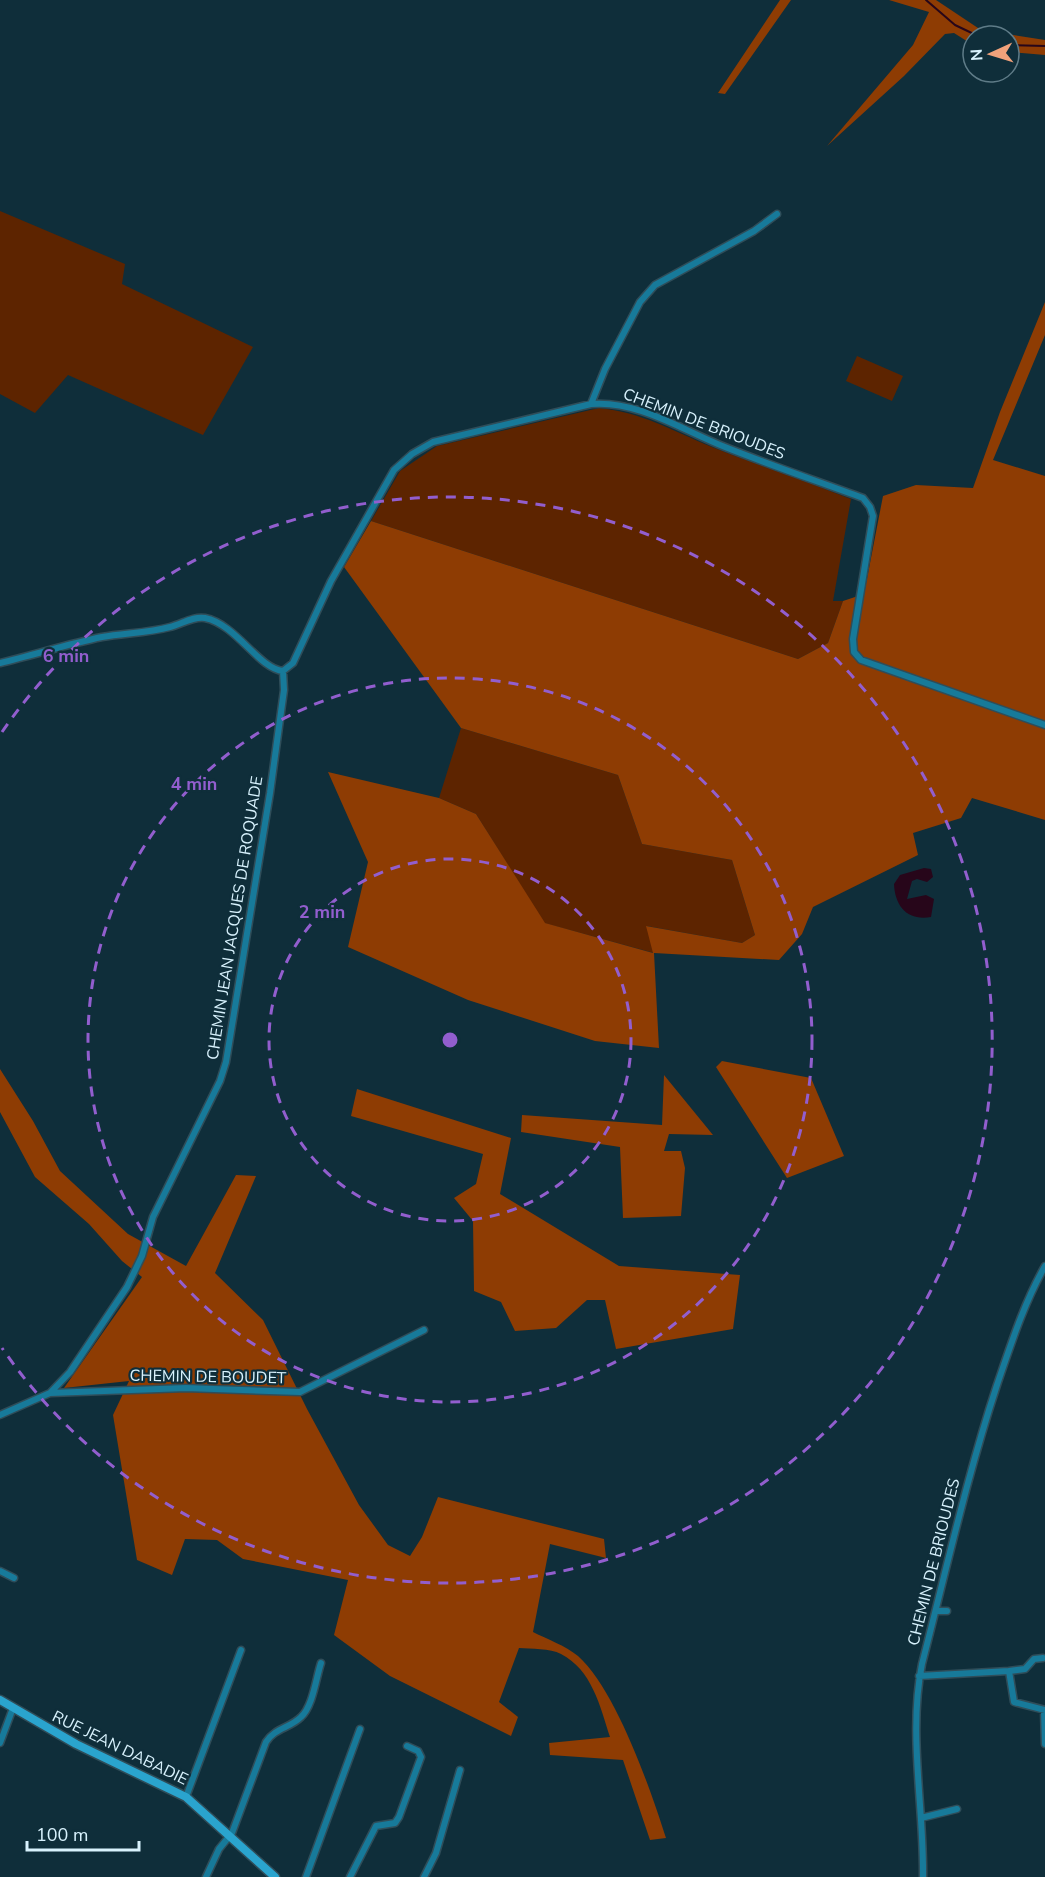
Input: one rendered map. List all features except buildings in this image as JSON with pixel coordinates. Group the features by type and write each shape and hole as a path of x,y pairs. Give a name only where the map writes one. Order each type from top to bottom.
{"street":[{"path":"591,404 605,369 640,302 655,285 754,231 777,214"},
{"name":"CHEMIN DE BRIOUDES","path":"283,671 293,663 331,581 382,490 394,470 412,454 432,441 591,404 609,402 627,405 723,446 863,498 873,516 853,639 854,652 861,660 1045,725"},
{"path":"0,663 101,638 170,627 194,618 204,618 217,622 244,641 275,670 283,671"},
{"name":"CHEMIN JEAN JACQUES DE ROQUADE","path":"0,1415 51,1393 70,1372 127,1287 142,1256 153,1217 220,1081 226,1062 268,804 284,690 283,671"},
{"name":"CHEMIN DE BRIOUDES","path":"923,1877 917,1763 919,1676 974,1453 1012,1339 1033,1286 1045,1266"},
{"name":"CHEMIN DE BOUDET","path":"51,1393 186,1388 300,1392 424,1330"},
{"path":"0,1570 15,1578"},
{"path":"936,1611 947,1611"},
{"path":"186,1797 241,1650"},
{"path":"919,1676 1025,1669 1034,1659 1043,1658"},
{"path":"206,1877 219,1850 230,1836 266,1742 274,1732 296,1721 304,1714 321,1663"},
{"path":"1009,1671 1014,1702 1044,1710 1045,1744"},
{"name":"RUE JEAN DABADIE","path":"0,1700 76,1744 186,1797 275,1877"},
{"path":"0,1743 13,1708"},
{"path":"306,1877 360,1729"},
{"path":"350,1877 376,1826 394,1823 399,1818 421,1757 418,1751 407,1746"},
{"path":"424,1877 436,1853 460,1770"},
{"path":"921,1818 957,1809"}],"shaded area":[{"path":"780,0 791,0 725,94 718,93"},
{"path":"889,0 936,0 972,24 961,24 961,37 954,33 945,34 904,76 827,146 913,45 929,12"},
{"path":"1021,36 1045,40 1045,55 1021,53"},
{"path":"0,211 125,264 122,284 253,347 203,435 68,375 35,413 0,394"},
{"path":"1045,302 1045,335 993,460 1045,476 1045,820 972,798 961,818 913,833 918,855 813,907 802,934 779,960 654,953 659,1048 595,1041 468,1000 348,947 368,862 328,772 439,798 476,814 545,923 653,953 646,926 742,943 755,935 732,860 642,844 618,775 461,728 344,567 371,521 798,659 828,643 843,601 864,594 883,496 916,485 973,488 1000,412"},
{"path":"857,356 903,376 892,401 846,381"},
{"path":"599,408 643,418 712,447 851,499 833,601 843,601 828,643 798,659 371,521 400,471 437,446"},
{"path":"461,728 618,775 642,844 732,860 755,935 742,943 647,926 654,953 544,923 476,814 439,798"},
{"path":"924,868 931,869 933,877 927,882 917,879 912,881 907,899 926,895 934,899 931,917 923,918 904,911 897,899 894,884 900,875"},
{"path":"722,1061 811,1078 844,1156 787,1178 716,1067"},
{"path":"0,1069 33,1121 60,1171 128,1234 186,1266 236,1175 256,1176 215,1273 263,1320 307,1409 359,1505 388,1545 410,1556 422,1537 438,1497 604,1539 606,1558 550,1544 533,1632 578,1656 606,1692 641,1767 666,1838 650,1840 623,1760 550,1755 549,1743 610,1737 598,1701 587,1679 572,1661 561,1654 546,1650 519,1648 499,1702 518,1717 511,1736 390,1676 334,1635 348,1580 243,1559 217,1540 185,1539 172,1575 137,1560 113,1415 129,1381 64,1388 142,1277 122,1261 89,1224 35,1177 0,1112"},
{"path":"664,1075 713,1135 669,1134 664,1151 681,1151 685,1168 681,1216 623,1218 620,1147 521,1132 522,1115 662,1125"},
{"path":"357,1089 511,1138 500,1194 619,1266 740,1275 733,1329 616,1349 605,1300 587,1300 556,1328 515,1331 501,1302 474,1291 473,1221 454,1198 476,1184 483,1154 351,1116"}],"waterway":[{"path":"926,0 961,28"},
{"path":"1021,45 1045,46"}]}
